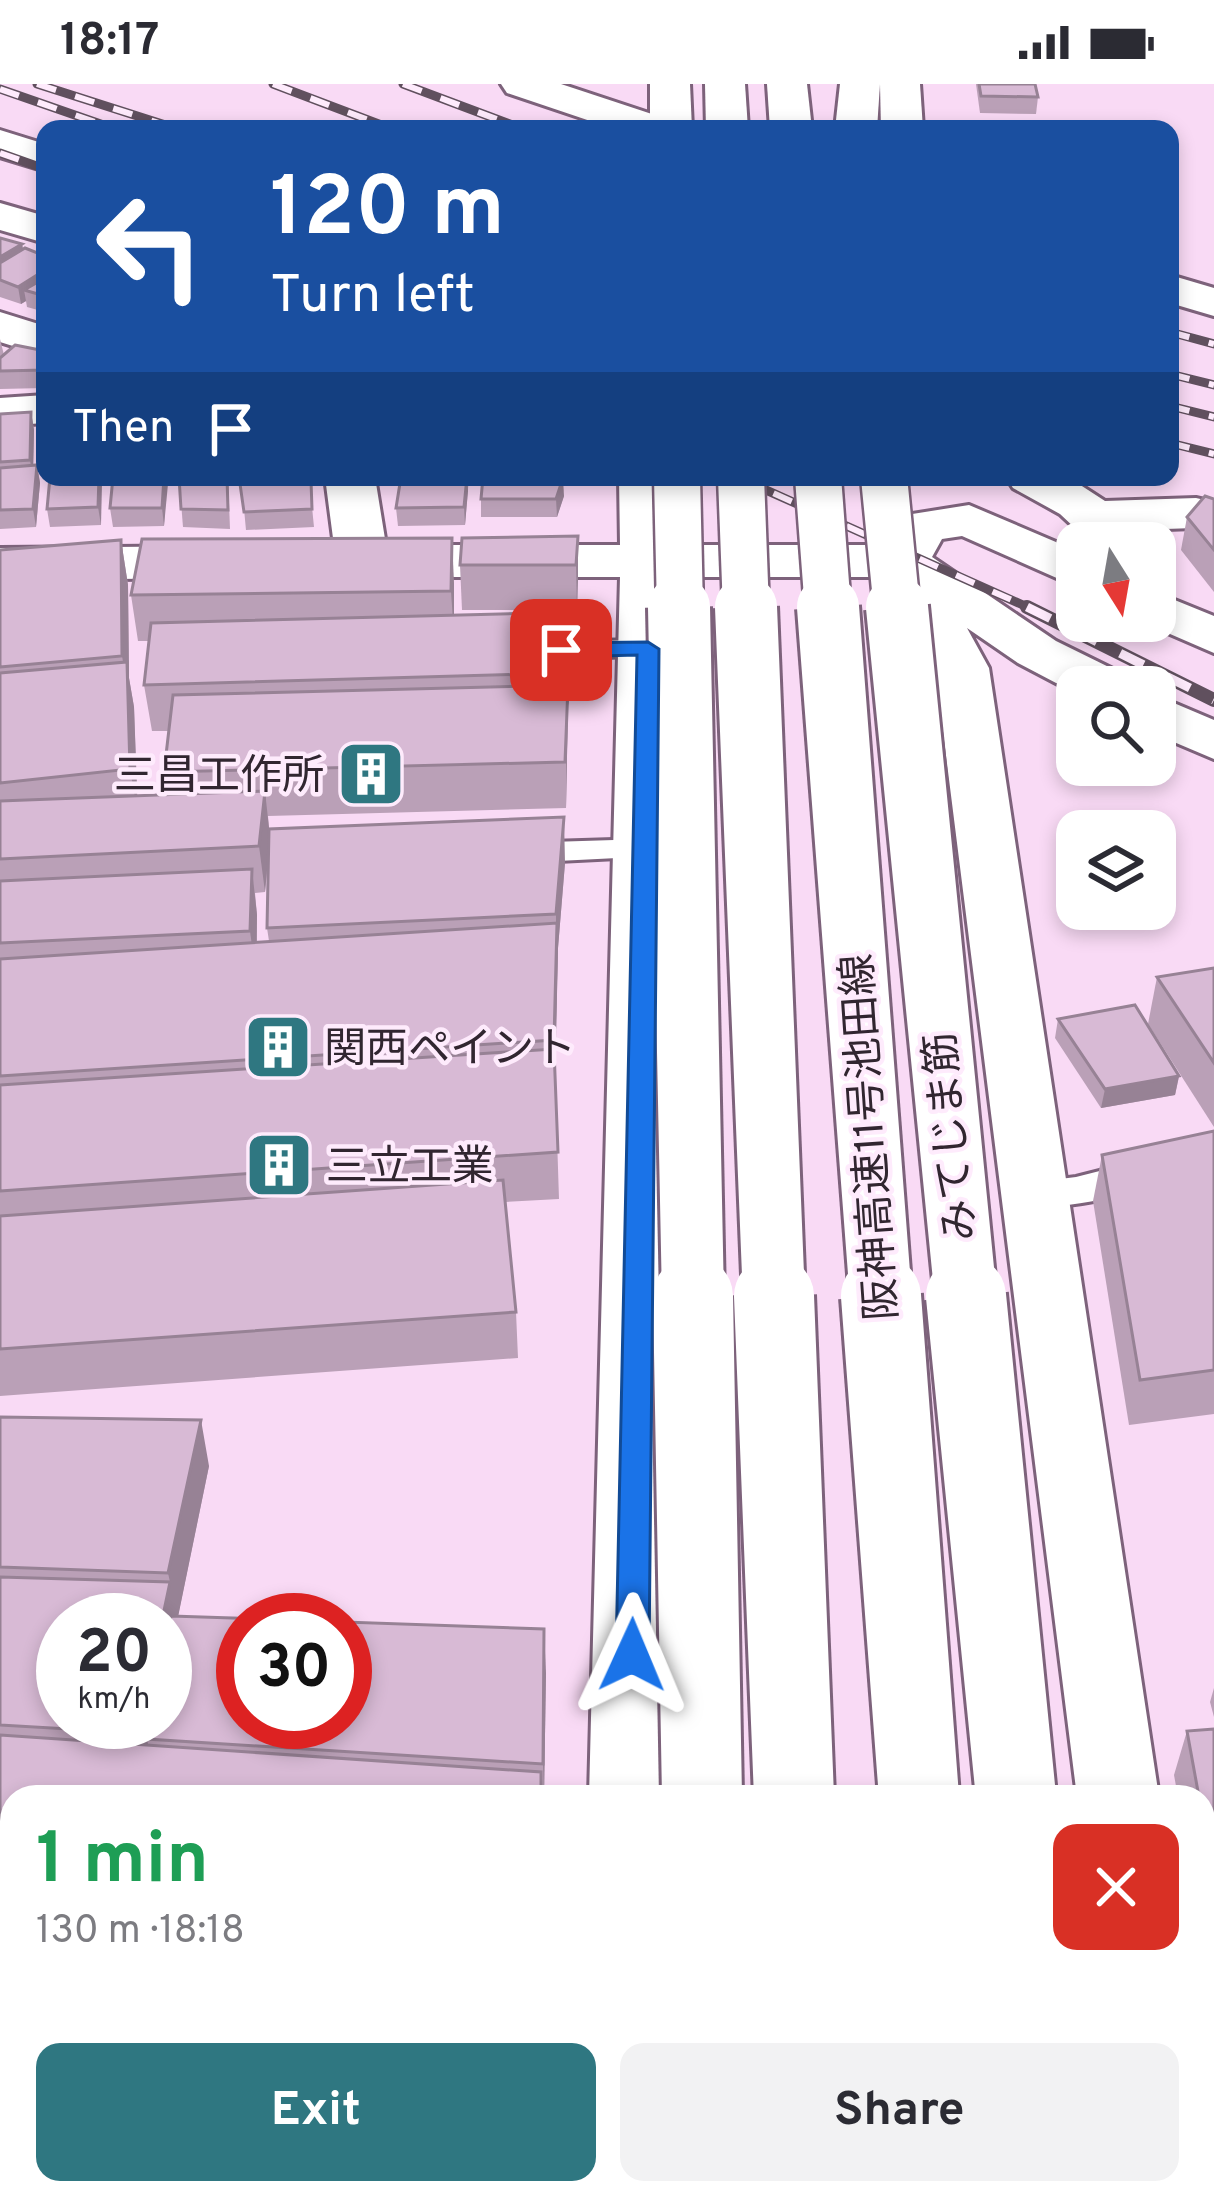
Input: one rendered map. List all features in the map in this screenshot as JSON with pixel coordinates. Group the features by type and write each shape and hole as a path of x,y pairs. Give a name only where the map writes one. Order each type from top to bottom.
{"main road":[{"path":"521,84 596,95 639,120"},
{"path":"670,84 671,120"},
{"path":"725,84 727,120"},
{"path":"787,84 790,120"},
{"path":"847,84 852,120"},
{"path":"854,120 860,84"},
{"path":"900,84 902,120"},
{"path":"0,143 36,155"},
{"path":"0,216 36,227"},
{"path":"1179,292 1214,302"},
{"path":"0,326 36,339"},
{"path":"0,412 36,410"},
{"path":"317,562 347,486"},
{"path":"630,1785 646,849 644,486"},
{"path":"677,486 702,1785"},
{"path":"741,486 794,1785"},
{"name":"阪神高速11号池田線","path":"819,486 918,1785"},
{"name":"みてじま筋","path":"885,486 1015,1785"},
{"path":"1044,486 1096,522"},
{"path":"1149,522 1196,513 1214,518"},
{"path":"904,561 924,526 969,520 1056,561"},
{"path":"0,564 647,558 904,561 1065,666"},
{"path":"904,561 962,668 1116,1785"},
{"path":"1176,618 1214,637"},
{"path":"962,668 1037,652"},
{"path":"1176,723 1214,742"}],"lane":[{"path":"490,652 648,649"},
{"path":"485,854 646,849"},
{"path":"1033,1193 1076,1190 1214,1156"}],"building":[{"path":"979,84 1035,84 1038,97 981,96"},
{"path":"0,238 22,244 0,257"},
{"path":"25,248 36,252 36,276 18,287 0,280 0,263"},
{"path":"15,345 36,349 36,370 0,371 0,358"},
{"path":"31,412 30,460 0,462 0,414"},
{"path":"36,465 33,509 0,510 0,468"},
{"path":"49,486 99,486 98,507 47,509"},
{"path":"112,486 163,486 162,508 110,508"},
{"path":"180,486 227,486 228,510 181,509"},
{"path":"240,486 311,486 312,509 244,512"},
{"path":"400,486 466,486 464,507 396,508"},
{"path":"482,486 560,486 556,499 481,499"},
{"path":"1205,496 1214,499 1214,550 1187,517"},
{"path":"578,536 576,565 460,565 462,538"},
{"path":"452,538 451,591 131,595 142,539"},
{"path":"121,540 122,656 0,667 0,550"},
{"path":"574,612 566,673 144,685 151,623"},
{"path":"127,662 130,769 0,783 0,673"},
{"path":"568,685 565,762 164,772 173,695"},
{"path":"265,791 259,846 0,859 0,801"},
{"path":"564,817 556,914 267,928 269,829"},
{"path":"252,869 250,931 0,943 0,881"},
{"path":"557,923 554,1040 0,1076 0,959"},
{"path":"1214,968 1214,1063 1157,977"},
{"path":"1135,1005 1179,1076 1105,1089 1058,1019"},
{"path":"554,1049 558,1152 0,1191 0,1085"},
{"path":"1214,1131 1214,1370 1140,1380 1102,1155"},
{"path":"503,1180 516,1312 0,1349 0,1216"},
{"path":"0,1417 201,1420 168,1573 0,1567"},
{"path":"0,1577 170,1582 168,1593 36,1593 36,1727 0,1725"},
{"path":"192,1617 216,1617 216,1743 192,1742"},
{"path":"372,1623 544,1629 543,1764 305,1749 372,1749"},
{"path":"1214,1729 1214,1785 1197,1785 1187,1731"},
{"path":"0,1735 36,1737 36,1749 192,1748 541,1772 541,1785 0,1785"}],"railway":[{"path":"37,84 150,120"},
{"path":"273,84 368,120"},
{"path":"403,84 499,120"},
{"path":"0,89 89,120"},
{"path":"0,153 36,166"},
{"path":"1179,334 1214,344"},
{"path":"1179,376 1214,385"},
{"path":"1179,408 1214,417"},
{"path":"1179,445 1214,454"},
{"path":"757,486 1034,610"},
{"path":"1027,607 1214,700"}],"place":[{"name":"三昌工作所","path":"371,774"},
{"name":"関西ペイント","path":"278,1047"},
{"name":"三立工業","path":"279,1165"}],"route":[{"path":"561,650 648,649 632,1655"}]}
